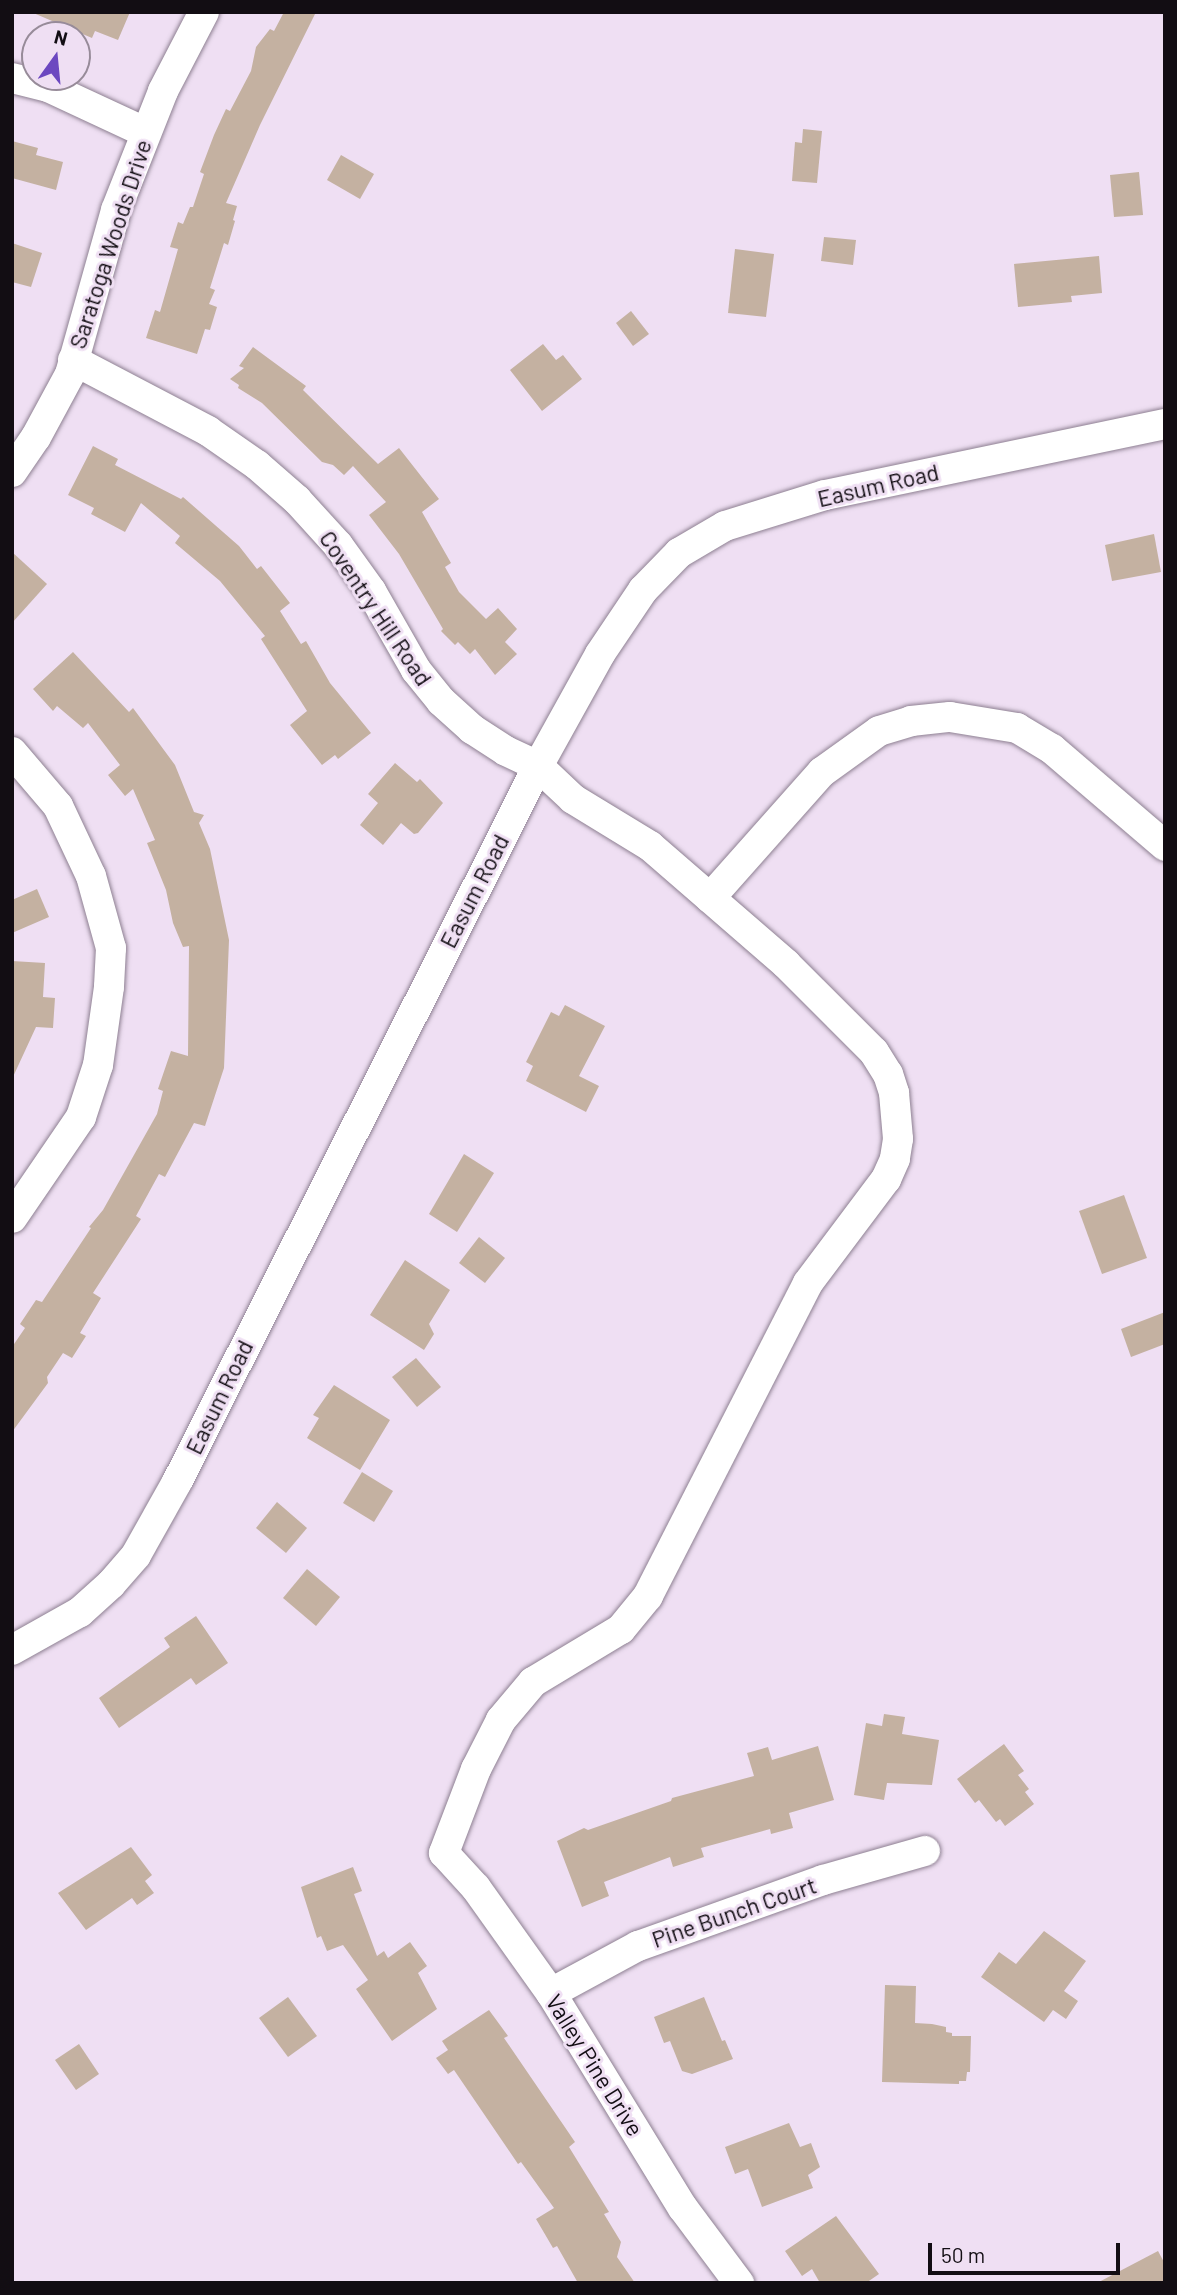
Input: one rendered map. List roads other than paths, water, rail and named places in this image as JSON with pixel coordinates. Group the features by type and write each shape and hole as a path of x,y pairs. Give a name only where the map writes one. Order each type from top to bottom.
{"street":[{"name":"Saratoga Woods Drive","path":"12,472 42,426 70,374 91,307 116,210 145,132 204,12"},
{"path":"12,78 48,87 145,132"},
{"name":"Coventry Hill Road","path":"73,360 208,431 257,465 298,500 338,545 371,591 416,670 441,701 483,736 538,766 573,799 650,846 786,964 874,1052 888,1074 894,1093 898,1139 895,1159 869,1205 808,1283 648,1596 621,1629 533,1682 501,1720 475,1769 444,1853"},
{"name":"Easum Road","path":"12,1650 80,1612 111,1584 136,1555 177,1482 538,766 600,654 643,590 679,553 725,526 825,495 1165,424"},
{"path":"710,898 822,772 879,731 911,721 950,717 1017,728 1052,749 1165,846"},
{"path":"12,751 58,806 91,876 111,948 98,1065 80,1117 12,1218"},
{"name":"Pine Bunch Court","path":"551,1993 650,1941 824,1880 925,1851"},
{"name":"Valley Pine Drive","path":"444,1853 476,1888 551,1993 683,2208 739,2283"}]}
